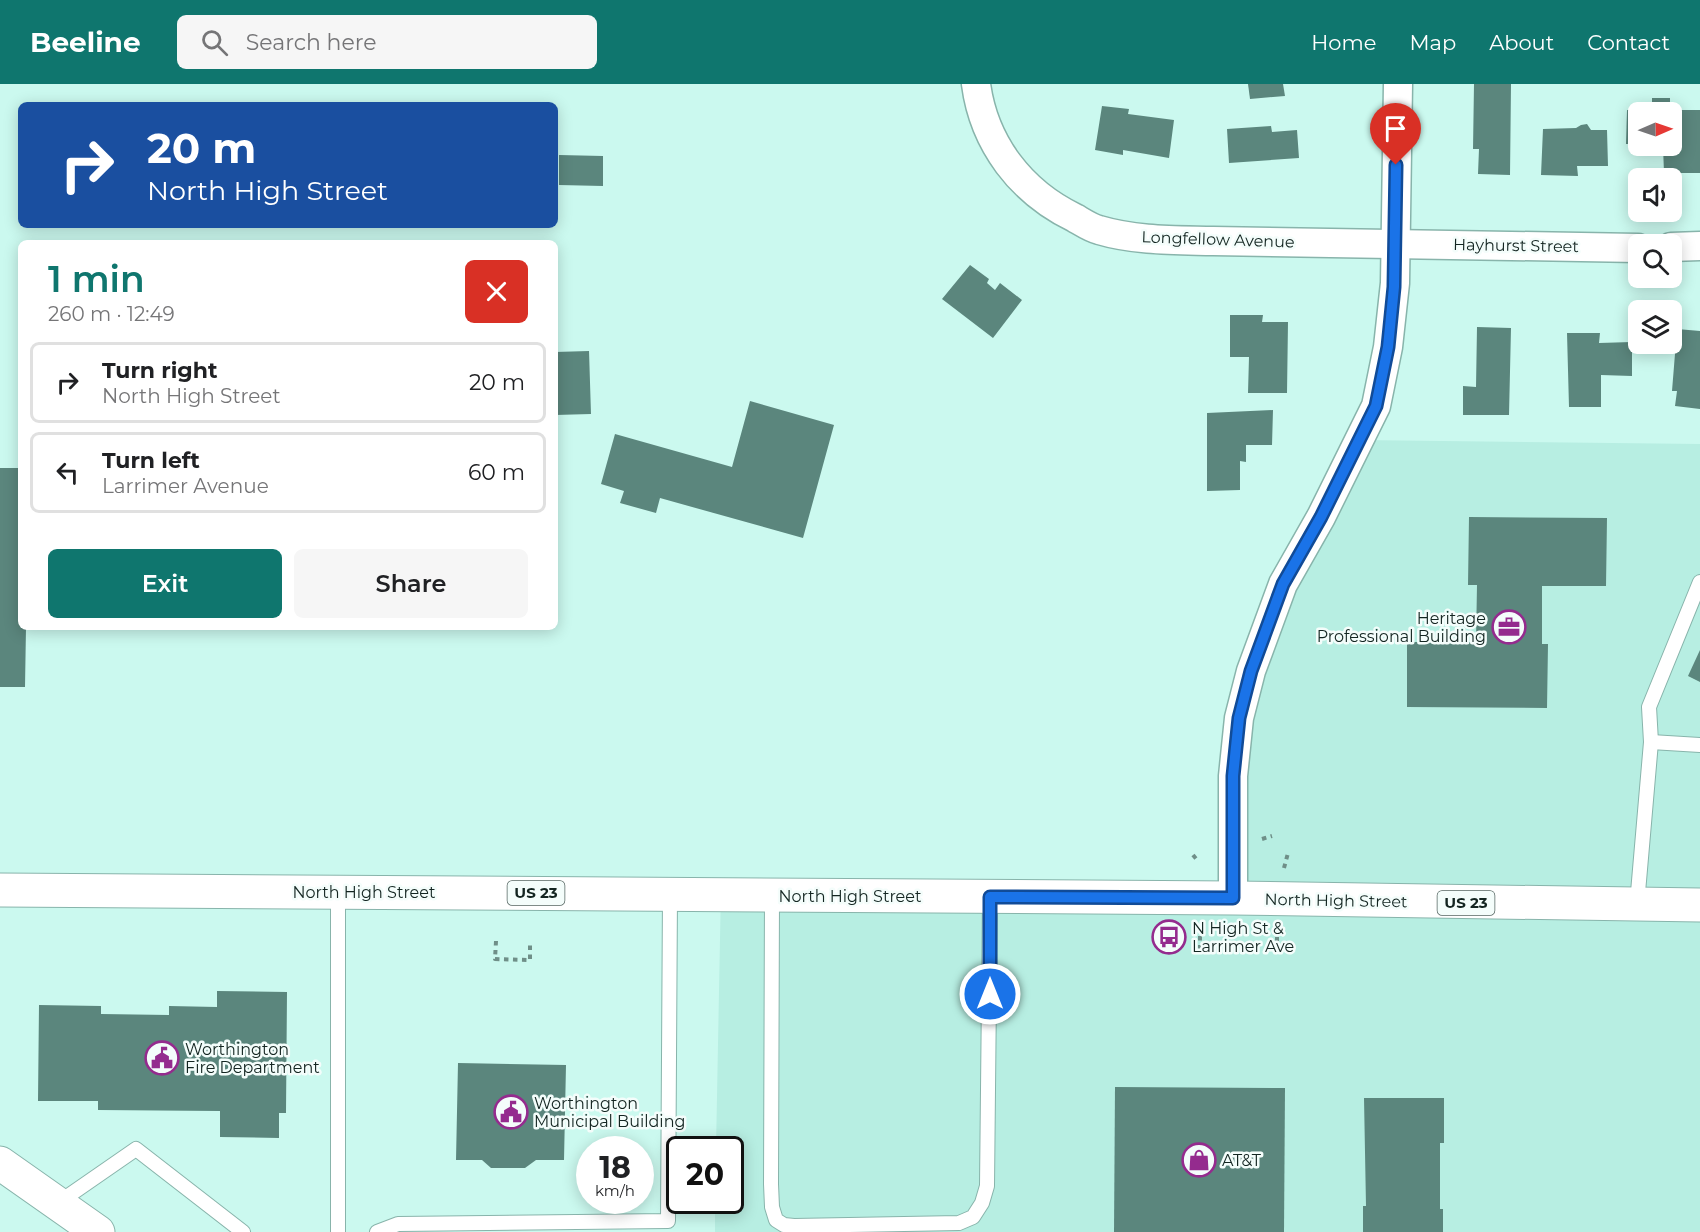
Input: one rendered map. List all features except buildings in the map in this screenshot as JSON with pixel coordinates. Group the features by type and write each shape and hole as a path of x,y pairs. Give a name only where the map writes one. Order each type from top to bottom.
{"main road":[{"name":"North High Street","path":"0,890 1233,898 1700,905"},
{"path":"0,1163 98,1232"}],"street":[{"name":"Longfellow Avenue","path":"976,84 977,95 992,138 1020,180 1056,209 1098,230 1159,239 1395,242"},
{"path":"1233,898 1233,776 1239,718 1251,671 1283,584 1321,517 1376,406 1388,347 1395,283 1398,84"},
{"name":"Hayhurst Street","path":"1395,242 1628,248"},
{"path":"1682,247 1700,246"}],"lane":[{"path":"1637,904 1651,742 1649,707 1700,582"},
{"path":"1651,742 1700,745"},
{"path":"338,892 338,1232"},
{"path":"377,1232 398,1224 668,1221 670,894"},
{"path":"772,895 772,1207 776,1220 784,1225 794,1226 958,1223 973,1216 982,1203 987,1186 990,897"},
{"path":"58,1203 136,1149 243,1232"}],"path":[{"path":"1258,840 1272,836"},
{"path":"1284,868 1288,853"},
{"path":"1193,855 1198,861"},
{"path":"1200,936 1200,951"},
{"path":"1277,937 1277,952"},
{"path":"496,941 495,959 530,960 530,942"}],"shaded area":[{"path":"1359,440 1700,444 1700,1232 715,1232 715,1214 744,1214 744,1136 716,1136 721,887 1232,898 1239,718"}],"place":[{"name":"Heritage Professional Building","path":"1509,627"},
{"name":"N High St & Larrimer Ave","path":"1169,937"},
{"name":"Worthington Fire Department","path":"162,1058"},
{"name":"Worthington Municipal Building","path":"511,1112"},
{"name":"AT&T","path":"1199,1160"}],"route":[{"path":"990,994 990,897 1233,898 1233,776 1239,718 1251,671 1283,584 1321,517 1376,406 1388,347 1394,287 1396,165"}]}
